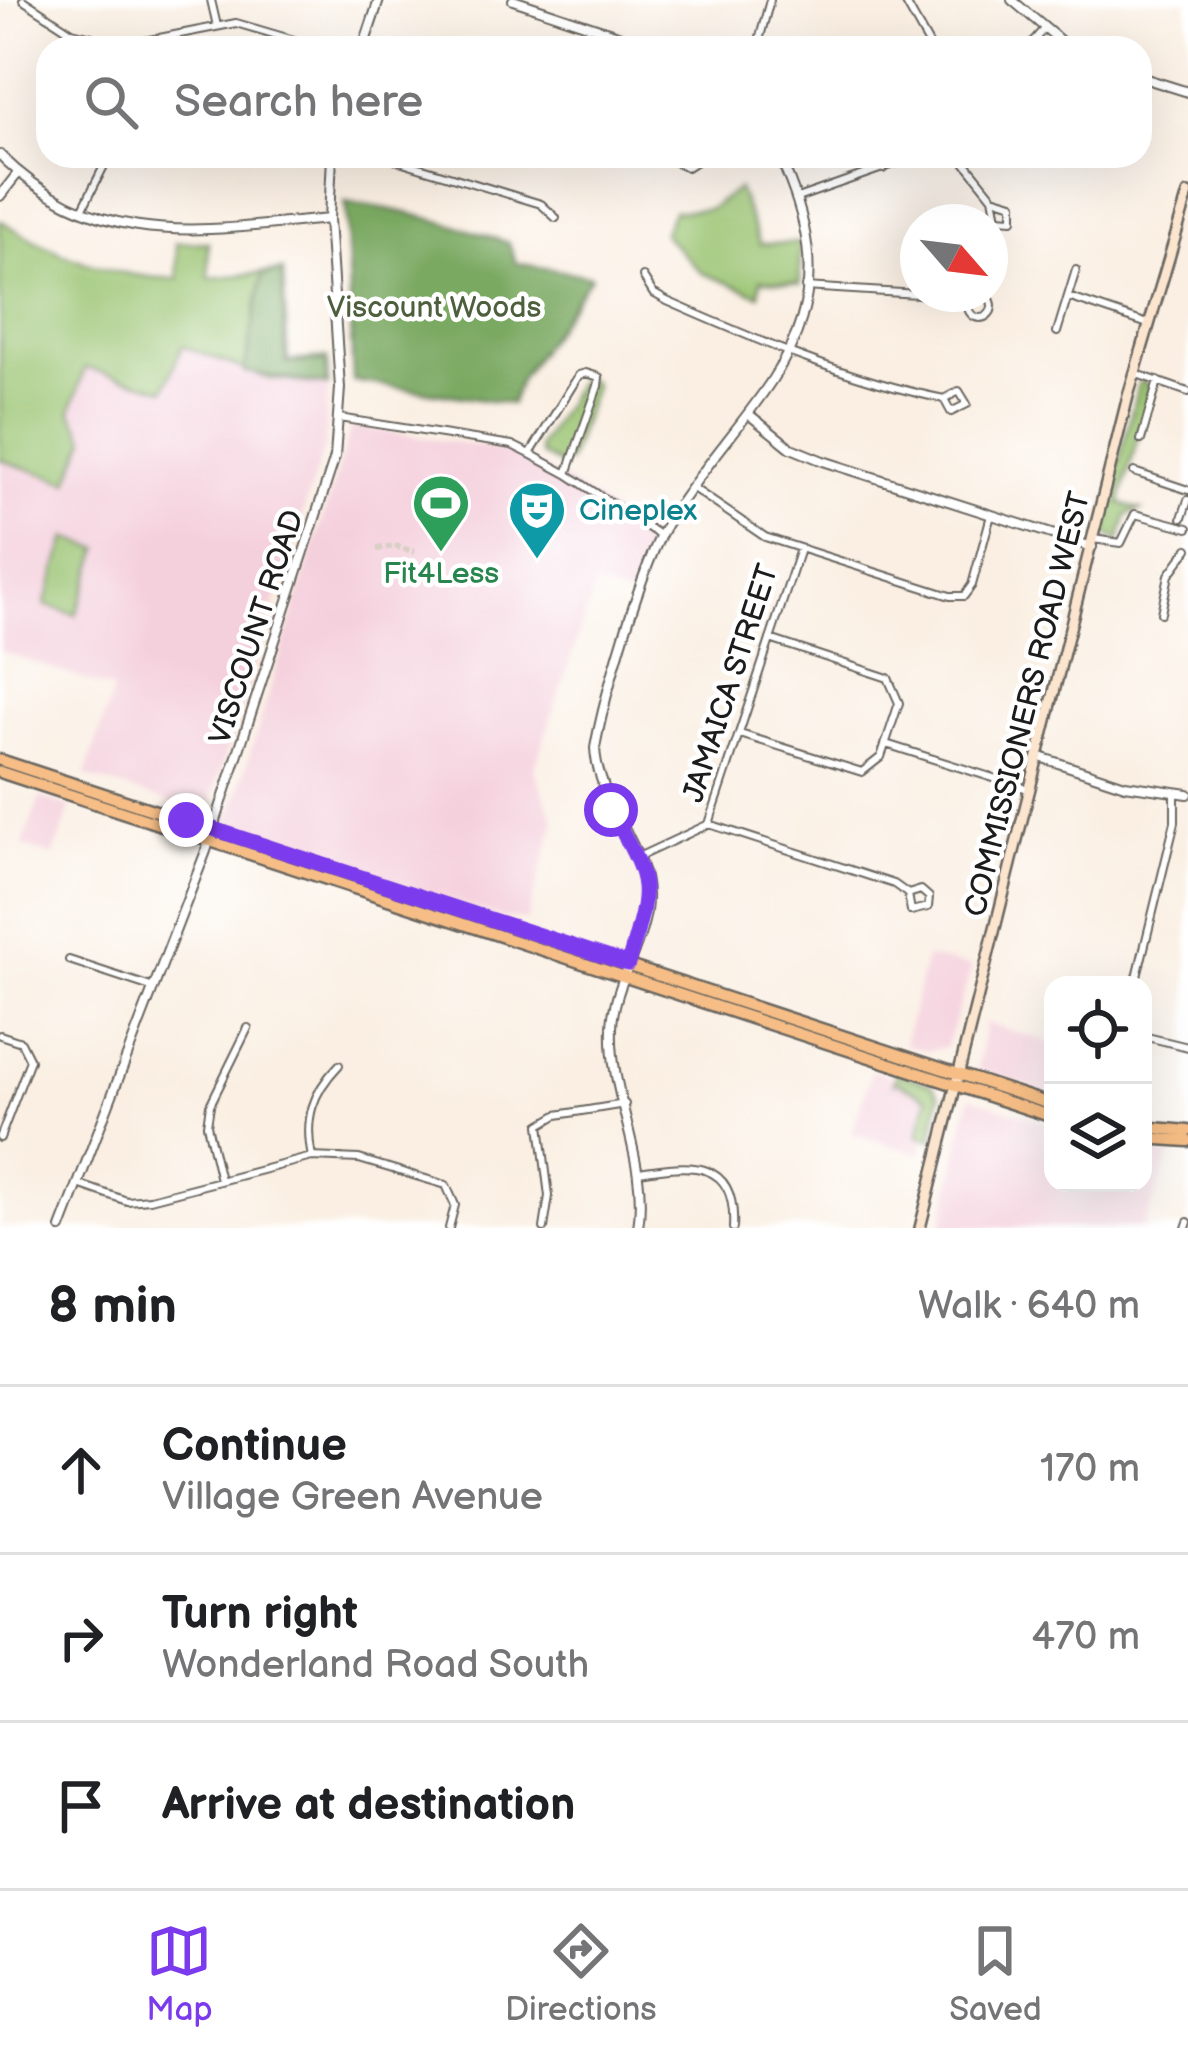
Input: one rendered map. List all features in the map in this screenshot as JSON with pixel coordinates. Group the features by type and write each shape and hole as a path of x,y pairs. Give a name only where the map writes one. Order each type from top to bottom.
{"main road":[{"name":"COMMISSIONERS ROAD WEST","path":"920,1228 1134,373 1188,194"},
{"path":"0,760 957,1078 1044,1102"},
{"path":"0,772 212,833"},
{"path":"957,1078 1044,1113"},
{"path":"1152,1128 1188,1131"},
{"path":"1152,1139 1188,1141"}],"street":[{"path":"23,0 71,32 88,36"},
{"path":"211,0 218,26"},
{"path":"367,36 379,0"},
{"path":"513,0 620,36"},
{"path":"760,36 770,0"},
{"path":"904,0 924,36"},
{"path":"1012,0 1052,36"},
{"path":"169,36 236,23 280,36"},
{"path":"1038,36 1043,30"},
{"path":"1152,80 1188,92"},
{"path":"0,155 18,173 80,213 173,231 329,219"},
{"path":"80,213 103,168"},
{"name":"VISCOUNT ROAD","path":"61,1228 212,833 303,566 334,457 339,418 329,219 331,168"},
{"path":"446,168 541,204 556,218"},
{"path":"638,1228 639,1172 611,1033 648,897 636,858 601,786 595,748 662,536 693,488 751,416 789,355 805,287 806,245 784,168"},
{"path":"970,168 993,197 997,218 1012,219 1013,203 993,197"},
{"path":"796,198 884,169"},
{"path":"0,196 18,173"},
{"path":"1058,332 1076,270"},
{"path":"643,278 652,293 667,301 789,355 869,384 944,399"},
{"path":"805,287 900,293"},
{"path":"1067,297 1148,324"},
{"path":"1134,373 1188,392"},
{"path":"530,454 579,375 599,377 567,474"},
{"path":"1141,440 1158,381"},
{"path":"751,416 791,448 823,461 1093,543 1121,543 1135,514 1188,528"},
{"path":"339,418 512,446 567,474 662,536"},
{"path":"1134,472 1188,490"},
{"path":"693,488 737,522 800,548 964,596 972,585 991,515"},
{"path":"1182,518 1188,500"},
{"name":"JAMAICA STREET","path":"636,858 709,824 800,548"},
{"path":"1161,614 1169,575 1188,550"},
{"path":"739,733 862,772 874,767 886,744 898,703 888,678 770,639"},
{"path":"886,744 1031,790"},
{"path":"1040,757 1125,785 1188,794"},
{"path":"1137,976 1175,822 1175,793"},
{"path":"709,824 894,884 908,894"},
{"path":"69,960 154,988"},
{"path":"220,1180 207,1125 210,1105 248,1028"},
{"path":"0,1035 21,1042 30,1060 0,1138"},
{"path":"1152,1038 1188,1047"},
{"path":"312,1157 308,1114 317,1092 339,1065"},
{"path":"544,1228 549,1196 541,1125 557,1115 625,1104"},
{"path":"78,1184 128,1201 312,1157 359,1159 446,1185 455,1205 448,1228"},
{"path":"639,1172 689,1164 709,1170 733,1200 733,1228"}],"shaded area":[{"path":"181,346 269,379 328,385 325,444 207,814 85,776 113,690 0,651 0,460 69,481 71,412 85,367 165,389"},
{"path":"351,426 512,452 554,473 653,539 634,598 595,586 534,769 555,821 527,921 500,917 362,872 235,827 230,819"},
{"path":"40,797 71,807 54,856 22,846"},
{"path":"926,957 972,967 946,1047 929,1051 904,1044"},
{"path":"985,1023 1044,1040 1044,1092 977,1069"},
{"path":"872,1070 933,1092 921,1154 852,1133"},
{"path":"970,1097 1044,1122 1044,1192 1152,1192 1152,1152 1171,1155 1143,1228 942,1228"}],"green space":[{"path":"738,189 760,244 800,243 800,284 761,280 759,295 702,273 663,234 673,211 709,209"},
{"name":"Viscount Woods","path":"345,203 449,224 509,243 516,263 591,276 519,381 511,404 353,381"},
{"path":"0,220 63,254 130,274 178,279 176,243 208,242 209,278 283,271 288,361 327,358 328,385 269,379 182,346 165,389 85,368 71,411 86,438 69,482 0,460"},
{"path":"282,272 286,363 326,361 328,385 244,372 262,275"},
{"path":"587,378 594,385 592,393 569,461 560,465 541,455 539,447 577,383"},
{"path":"1143,380 1151,389 1120,503 1141,510 1127,515 1120,540 1102,533 1138,384"},
{"path":"67,538 100,549 76,615 45,605"},
{"path":"896,1072 933,1085 940,1095 932,1140 918,1135 928,1098 896,1081 893,1085"}],"tunnel":[{"path":"377,549 394,546 415,552"}],"place":[{"name":"Fit4Less","path":"441,554"},
{"name":"Cineplex","path":"537,561"}],"route":[{"path":"186,820 628,964 648,897 643,871 611,810"}]}
